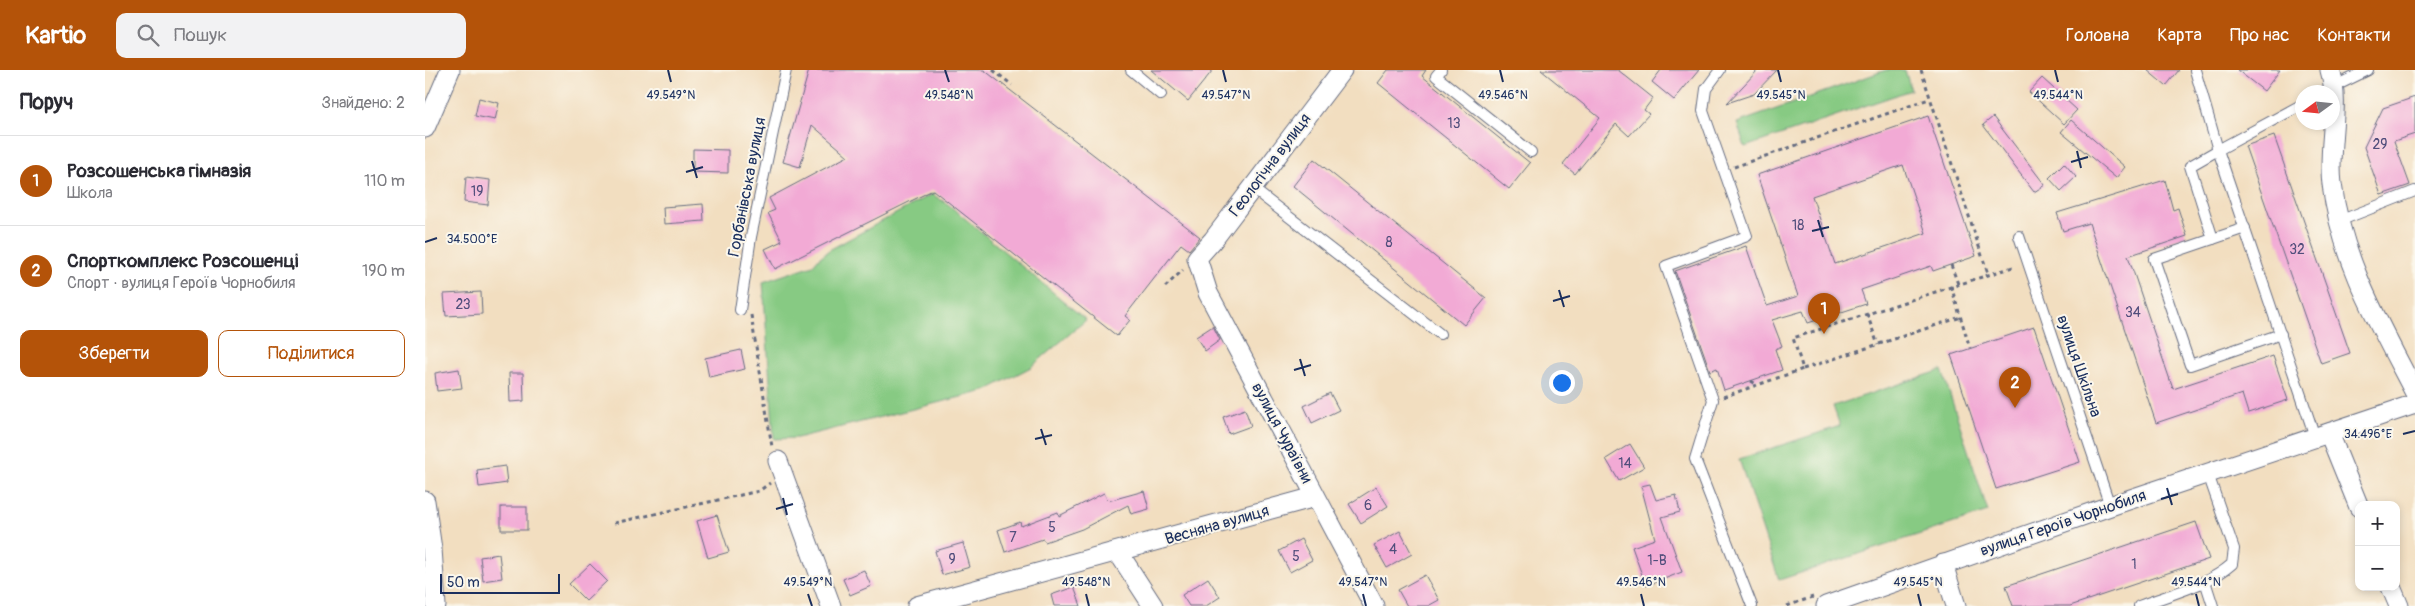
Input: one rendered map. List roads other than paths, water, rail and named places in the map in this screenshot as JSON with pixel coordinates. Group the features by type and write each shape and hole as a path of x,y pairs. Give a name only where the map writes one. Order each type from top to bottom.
{"street":[{"path":"425,128 450,70"},
{"name":"Геологічна вулиця","path":"1197,258 1342,70"},
{"path":"2329,83 2332,183 2341,234 2364,290 2415,393"},
{"name":"вулиця Чураївни","path":"1197,258 1209,293 1374,606"},
{"name":"вулиця Героїв Чорнобиля","path":"1826,606 2110,506 2415,404"},
{"path":"2322,435 2356,501"},
{"path":"780,467 831,606"},
{"name":"Весняна вулиця","path":"917,606 1315,497"},
{"path":"425,501 432,549 435,606"},
{"path":"1118,552 1153,606"},
{"path":"1943,564 1956,606"},
{"path":"2393,591 2399,606"}],"lane":[{"name":"Горбанівська вулиця","path":"745,310 751,237 785,70"},
{"path":"1131,70 1161,95"},
{"path":"1441,70 1436,76 1531,152"},
{"path":"1720,70 1706,89 1703,111 1747,236 1666,266 1713,400 1695,459 1752,606"},
{"path":"2195,70 2218,150 2281,334 2322,435"},
{"path":"2329,83 2368,70"},
{"path":"2213,239 2190,166 2295,108"},
{"path":"1252,188 1439,334"},
{"path":"2339,221 2415,191"},
{"path":"2245,228 2154,259 2190,365 2281,334"},
{"name":"вулиця Шкільна","path":"2019,236 2110,506"},
{"path":"2139,606 2221,574 2232,564 2234,549 2208,474"},
{"path":"2205,581 2213,606"}],"place":[{"name":"Розсошенська гімназія","path":"1824,334"},
{"name":"Спорткомплекс Розсошенці","path":"2015,408"}]}
